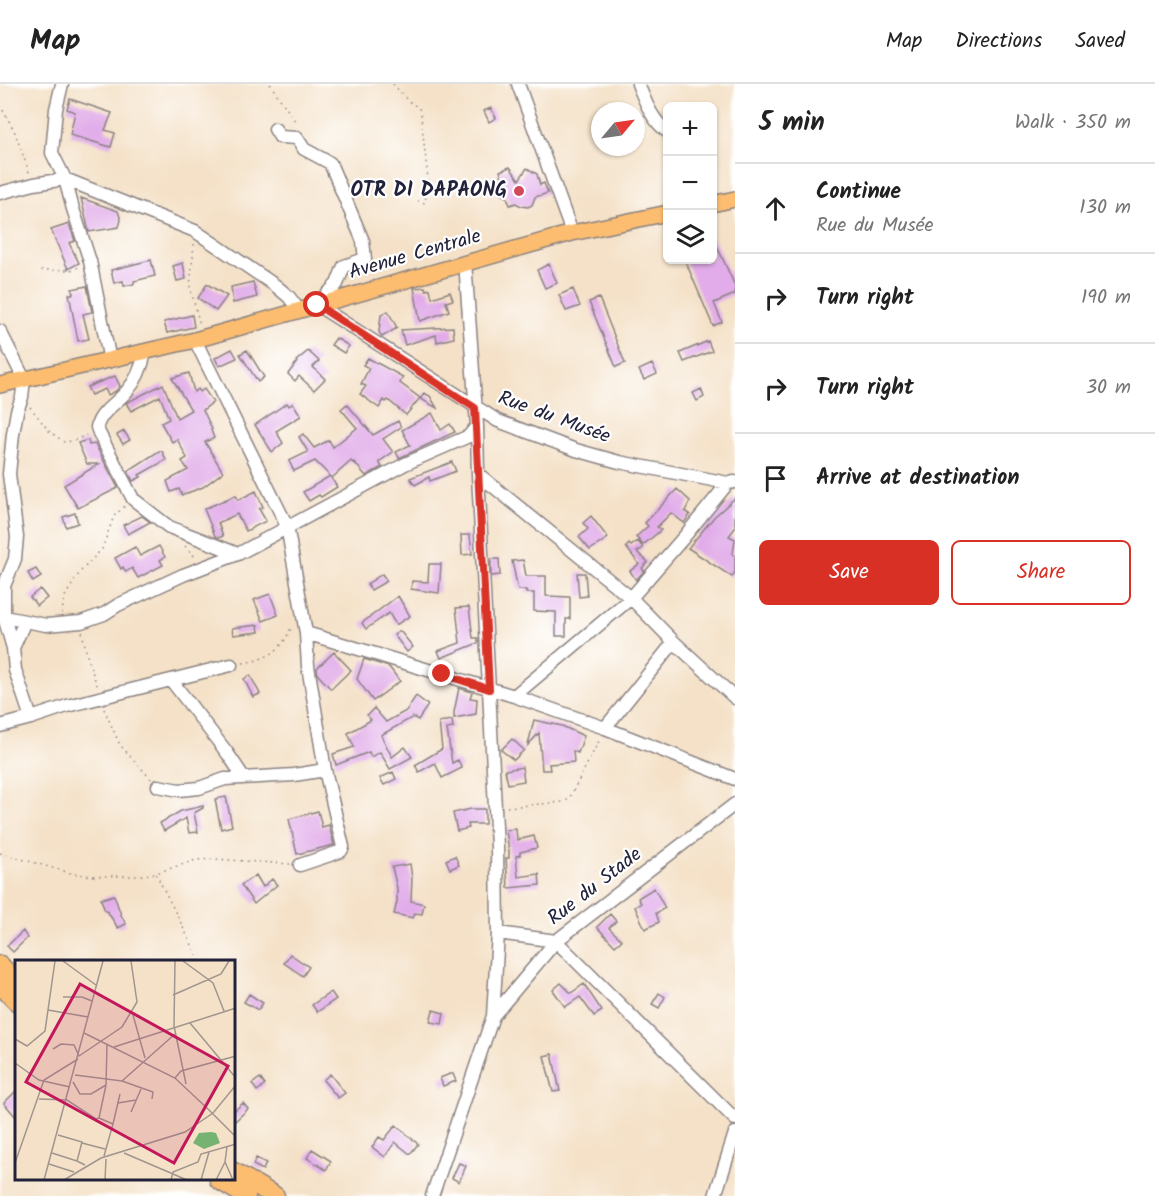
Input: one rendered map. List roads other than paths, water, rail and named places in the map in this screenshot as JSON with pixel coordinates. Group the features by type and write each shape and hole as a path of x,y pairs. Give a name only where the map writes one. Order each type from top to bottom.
{"highway":[{"path":"0,965 15,982"},
{"path":"0,984 15,1000"},
{"path":"236,1173 275,1196"},
{"path":"222,1181 246,1196"}],"main road":[{"path":"717,203 735,199"},
{"name":"Avenue Centrale","path":"0,385 200,339 572,233 663,214"}],"street":[{"path":"62,84 56,109 52,153 65,179 90,261 110,361"},
{"path":"518,84 572,233"},
{"path":"638,84 648,108 663,129"},
{"path":"274,129 280,137 297,138 304,149 330,163 363,241 365,259 344,266 337,284 317,305"},
{"path":"0,193 65,179 195,231 276,286 299,310"},
{"path":"432,1196 493,1016 498,933 495,808 477,426 465,262"},
{"name":"Rue du Musée","path":"317,305 498,421 576,450 668,472 731,482"},
{"path":"0,331 24,379 22,398 17,411 9,474 17,537 15,559 4,586 2,617 13,648 15,670 31,717"},
{"path":"200,339 287,526 306,633 308,666 325,770 342,849 300,865"},
{"path":"145,352 142,368 128,391 100,419 97,427 133,499 169,527 238,554"},
{"path":"2,617 46,625 81,622 104,614 183,575 238,554 405,464 469,436 477,426"},
{"path":"478,474 631,598 674,642 735,698"},
{"path":"514,696 631,598 731,482"},
{"path":"13,648 25,621"},
{"path":"306,633 514,696 605,728 735,779"},
{"path":"605,728 674,642"},
{"path":"0,726 67,706 231,665"},
{"path":"171,680 244,778"},
{"path":"158,786 179,790 199,788 225,779 294,775 325,770"},
{"name":"Rue du Stade","path":"493,1016 556,941 735,804"},
{"path":"498,933 556,941 735,1119"},
{"path":"715,1196 735,1133"}],"place":[{"name":"OTR DI DAPAONG","path":"519,191"}]}
